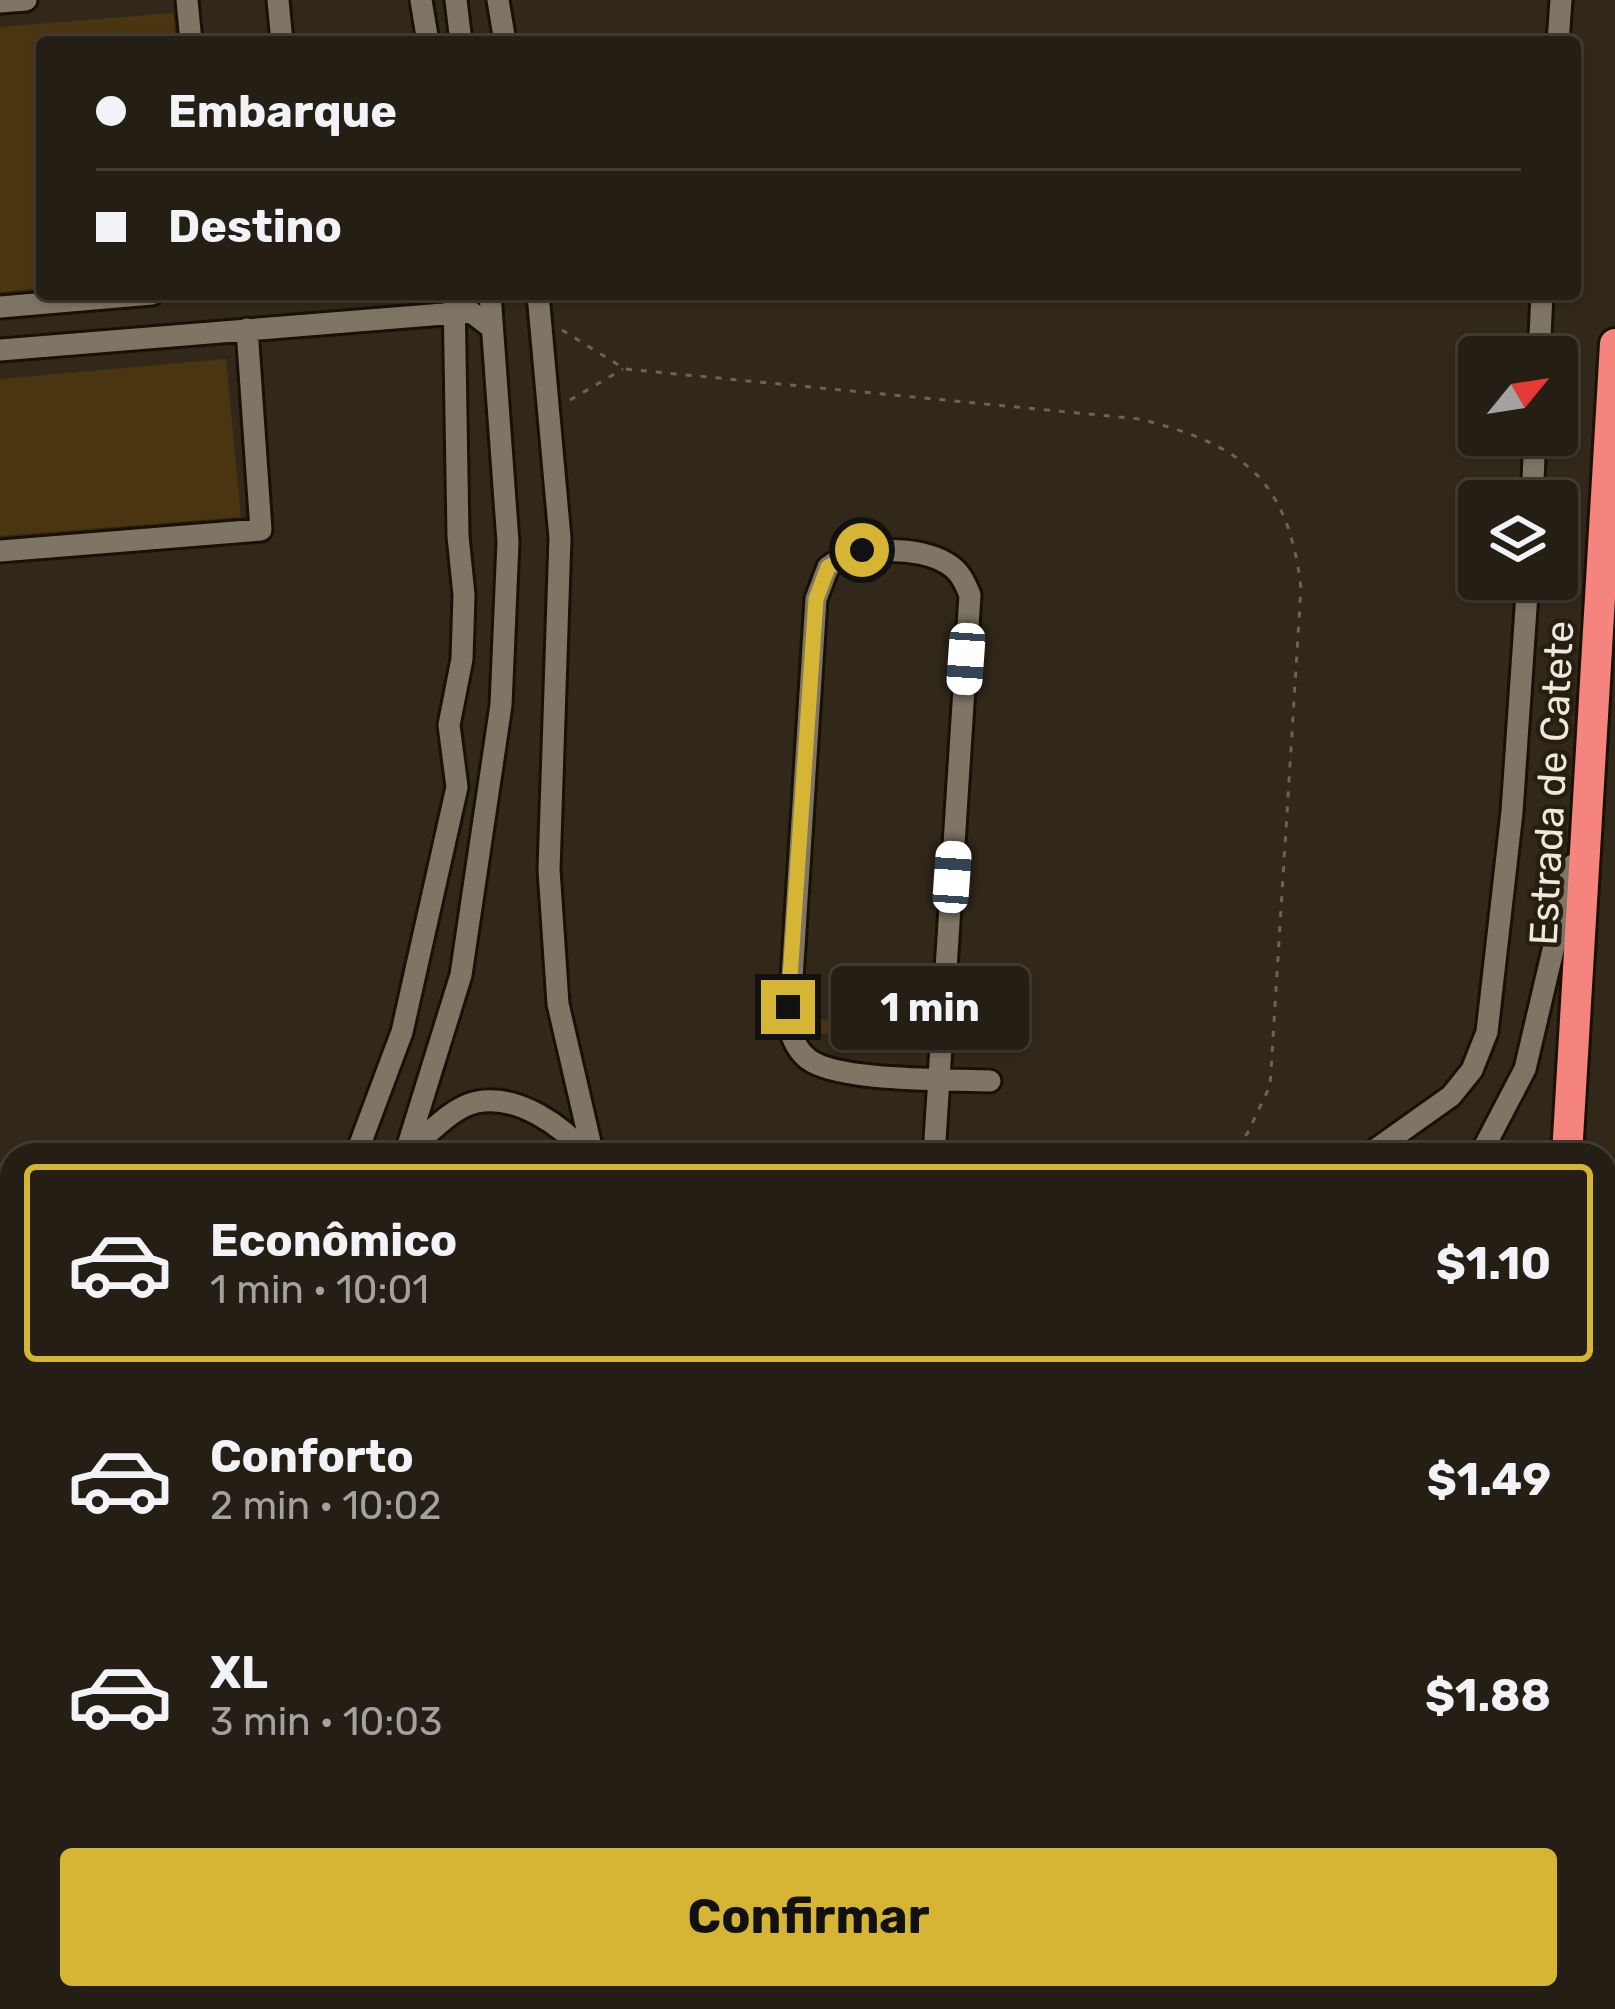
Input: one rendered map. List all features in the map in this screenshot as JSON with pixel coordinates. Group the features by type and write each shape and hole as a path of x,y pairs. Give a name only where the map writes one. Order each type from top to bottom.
{"highway":[{"name":"Estrada de Catete","path":"1568,1143 1615,344"}],"street":[{"path":"0,2 26,0"},
{"path":"187,0 190,36"},
{"path":"278,0 281,36"},
{"path":"422,0 427,36"},
{"path":"455,0 460,36"},
{"path":"498,0 504,36"},
{"path":"1558,36 1561,0"},
{"path":"0,308 87,300"},
{"path":"409,1143 461,975 501,705 508,542 491,300"},
{"path":"538,300 553,430 560,603 549,870 559,1004 588,1143"},
{"path":"1540,336 1542,300"},
{"path":"0,350 455,303 493,328"},
{"path":"360,1143 402,1032 458,787 449,725 462,659 464,595 458,536 455,303"},
{"path":"0,551 261,530 247,328"},
{"path":"935,1143 939,1078 970,595 950,565 933,558 862,550 828,567 816,599 789,1026 795,1045 827,1069 939,1078 990,1081"},
{"path":"1385,1143 1451,1096 1472,1070 1486,1032 1512,812 1527,600"},
{"path":"1488,1143 1507,1112 1540,1021 1591,776"},
{"path":"421,1143 476,1102 526,1109 576,1143"}],"path":[{"path":"541,300 580,344 625,369 1140,419 1226,447 1274,494 1297,554 1301,588 1275,1036 1261,1111 1235,1143"},
{"path":"553,430 567,403 625,369"}],"building":[{"path":"173,13 175,36 36,36 36,289 0,292 0,27"},
{"path":"226,359 241,517 0,536 0,379"},
{"path":"814,1019 921,1026 920,1046 846,1042 846,1035 813,1033"}],"route":[{"path":"788,1007 816,599 828,567 862,550"}]}
